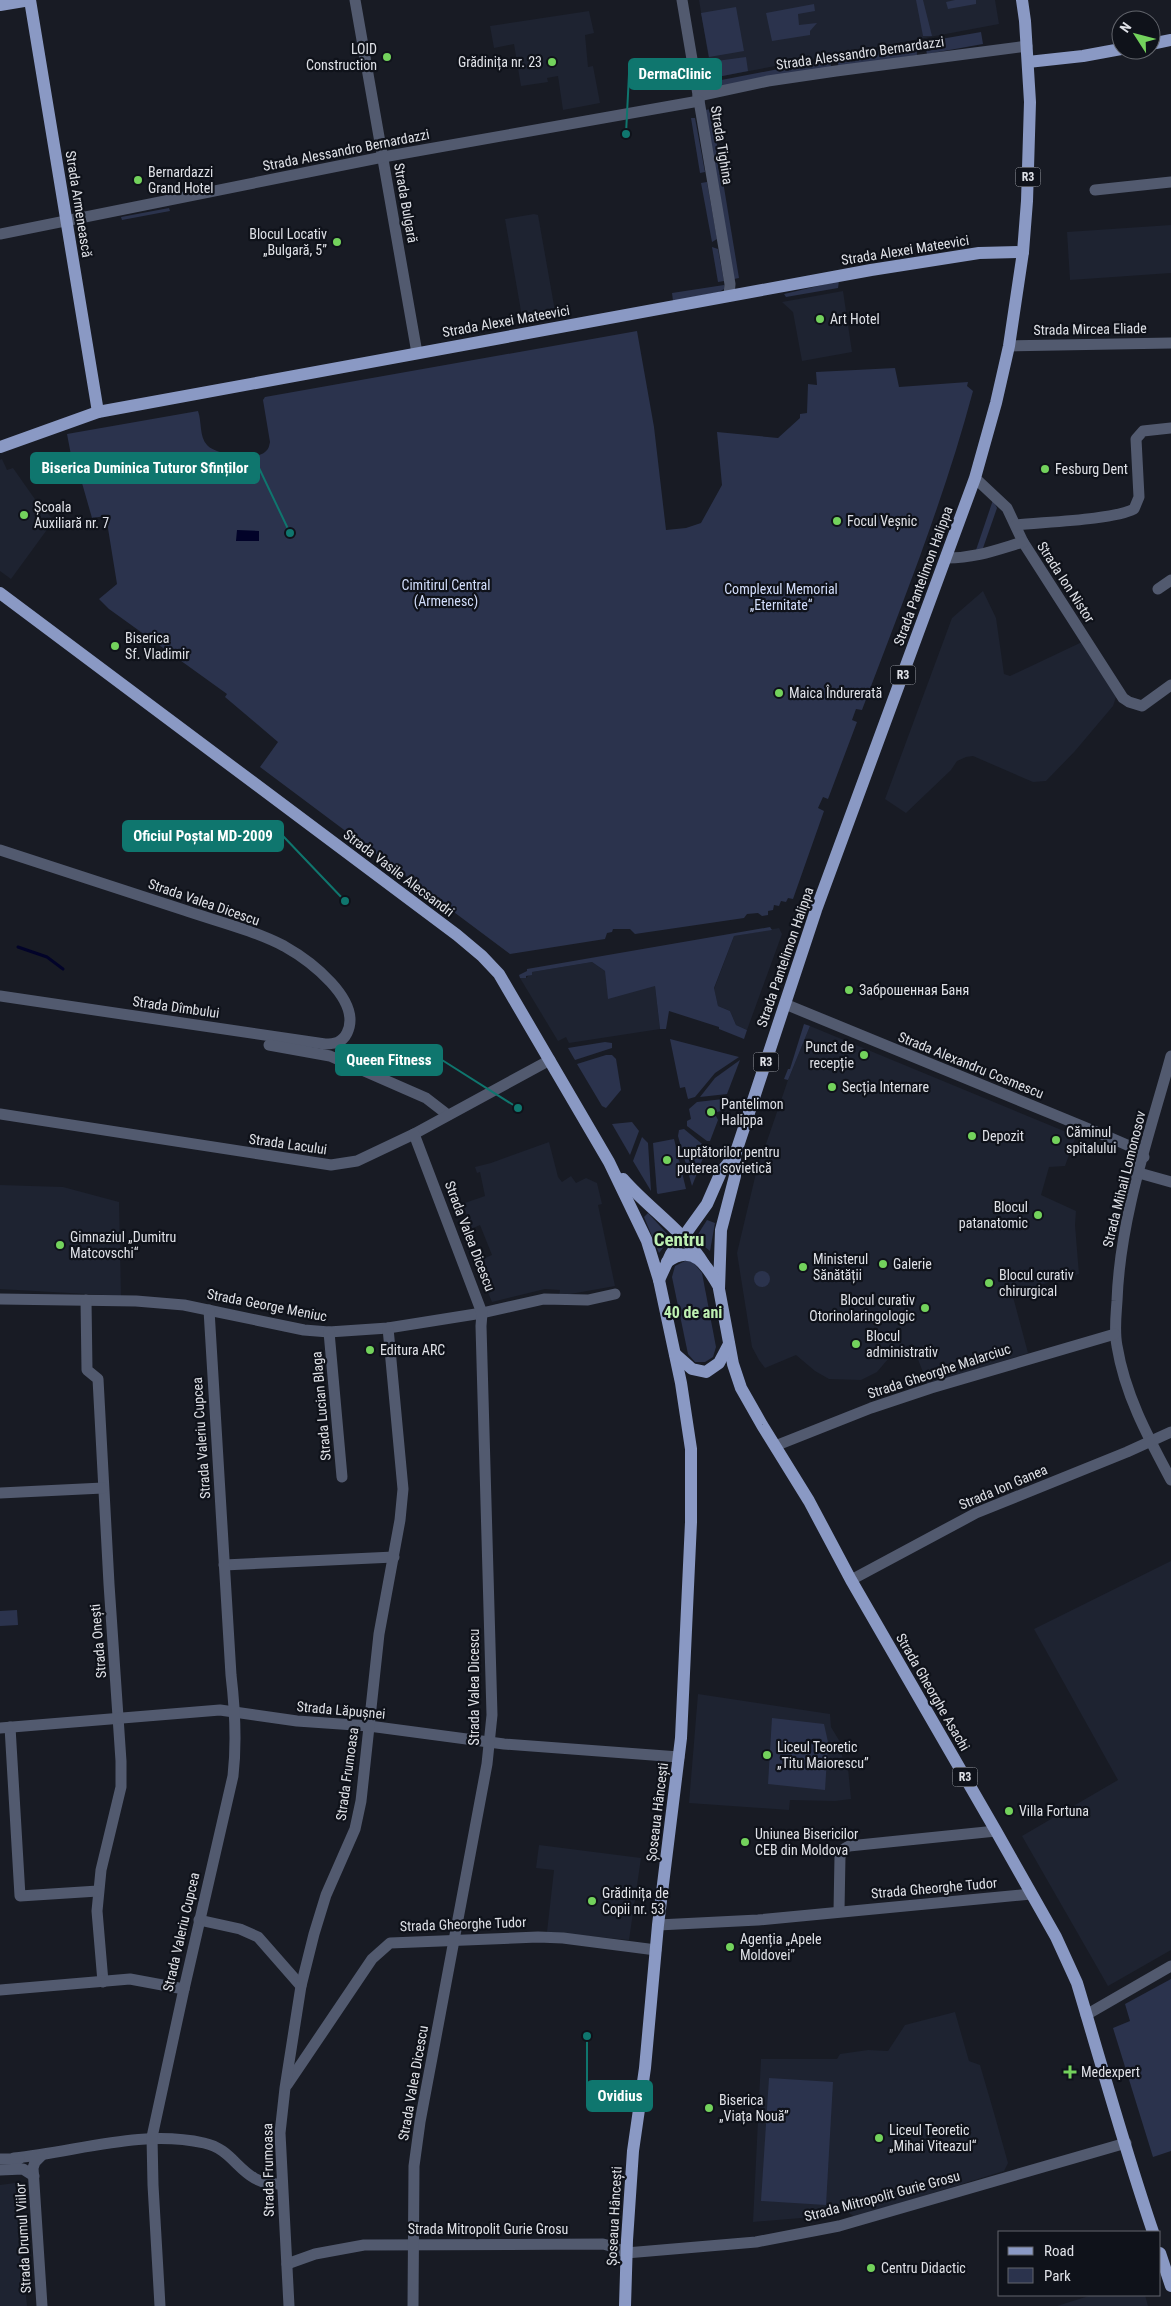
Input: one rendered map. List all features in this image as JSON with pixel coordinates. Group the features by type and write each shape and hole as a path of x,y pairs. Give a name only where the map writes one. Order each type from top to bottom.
{"main road":[{"path":"0,5 30,0"},
{"name":"Strada Armenească","path":"30,0 98,412"},
{"name":"R3","path":"1022,0 1027,46"},
{"name":"Strada Pantelimon Halippa","path":"719,1289 721,1230 735,1176 735,1155 784,1004 859,792 975,478 992,418 1009,346 1023,252 1027,201 1030,102 1027,46"},
{"path":"1028,62 1111,50"},
{"name":"Strada Alexei Mateevici","path":"0,447 98,412 729,296 979,253 1023,252"},
{"name":"Strada Vasile Alecsandri","path":"0,593 474,949 499,974 609,1162 644,1233 659,1280"},
{"name":"Strada Pantelimon Halippa","path":"665,1264 707,1204 721,1172 735,1155"},
{"path":"609,1162 640,1198 696,1251 704,1264"},
{"path":"665,1264 674,1257 684,1254 694,1256 704,1264"},
{"name":"R3","path":"659,1280 665,1264"},
{"name":"R3","path":"704,1264 719,1289 729,1344"},
{"name":"Șoseaua Hâncești","path":"625,2306 626,2253 633,2151 645,2068 658,1925 679,1758 688,1635 692,1466 686,1408 659,1280"},
{"path":"673,1352 692,1370 706,1372 719,1364 729,1344"},
{"name":"Strada Gheorghe Asachi","path":"729,1344 741,1388 809,1502 851,1580 996,1831 1067,1961 1086,2014 1126,2143 1133,2174 1153,2231"},
{"path":"1164,2256 1171,2286"}],"street":[{"name":"Strada Bulgară","path":"355,0 417,353"},
{"name":"Strada Tighina","path":"682,0 730,284 729,296"},
{"name":"Strada Alessandro Bernardazzi","path":"0,234 699,98 768,81 1027,46"},
{"path":"1095,190 1171,182"},
{"name":"Strada Mircea Eliade","path":"1009,346 1171,343"},
{"path":"1016,525 1122,513 1134,509 1139,496 1136,443 1139,434 1149,430 1171,428"},
{"path":"975,478 1000,499 1016,525 1023,542"},
{"name":"Strada Ion Nistor","path":"946,558 969,558 984,555 1023,542 1123,698 1142,706 1171,685"},
{"path":"1158,589 1171,580"},
{"name":"Strada Valea Dicescu","path":"0,850 236,928 283,946 313,966 337,988 351,1014 350,1027 345,1037"},
{"name":"Strada Dîmbului","path":"0,996 325,1044 333,1044 345,1037"},
{"name":"Strada Alexandru Cosmescu","path":"784,1004 1111,1138 1134,1148 1144,1157"},
{"path":"270,1045 330,1056 426,1098 448,1115"},
{"name":"Strada Mihail Lomonosov","path":"1171,1056 1127,1222 1119,1269 1115,1334 1130,1397 1171,1480"},
{"name":"Strada Lacului","path":"0,1114 331,1165 357,1161 414,1134 550,1060"},
{"name":"Strada Valea Dicescu","path":"413,2306 414,2166 420,2122 491,1741 492,1690 482,1313 414,1134"},
{"path":"1139,1172 1171,1182"},
{"name":"Strada George Meniuc","path":"0,1299 154,1302 209,1310 290,1327 329,1332 388,1328 482,1313 544,1299 588,1300 615,1294"},
{"name":"Strada Onești","path":"86,1300 87,1370 98,1380 103,1488 119,1718 121,1788 98,1891 96,1911 103,1982"},
{"name":"Strada Valeriu Cupcea","path":"160,2306 152,2137 199,1920 233,1776 236,1752 209,1310"},
{"name":"Strada Frumoasa","path":"289,2306 280,2134 285,2088 301,1986 326,1895 355,1829 361,1801 379,1634 400,1520 402,1474 388,1328"},
{"name":"Strada Lucian Blaga","path":"329,1332 342,1477"},
{"name":"Strada Gheorghe Malarciuc","path":"775,1446 871,1408 931,1388 1115,1334"},
{"name":"Strada Ion Ganea","path":"851,1580 976,1514 1171,1432"},
{"path":"0,1493 103,1488"},
{"path":"224,1565 394,1557"},
{"name":"Strada Lăpușnei","path":"5,1728 220,1710 297,1722 370,1726 542,1748 679,1758"},
{"path":"5,1728 20,1896 98,1891"},
{"path":"839,1912 840,1856 844,1849 849,1846 996,1831"},
{"name":"Strada Gheorghe Tudor","path":"658,1925 758,1920 1031,1894"},
{"path":"199,1920 240,1929 258,1937 301,1986"},
{"name":"Strada Gheorghe Tudor","path":"285,2088 377,1952 394,1942 455,1939 563,1938 656,1950"},
{"path":"1086,2014 1171,1966"},
{"path":"0,1990 130,1979 184,1989"},
{"path":"0,2159 42,2155 152,2137 191,2140 218,2147 249,2176 269,2185 282,2184"},
{"name":"Strada Mitropolit Gurie Grosu","path":"287,2264 297,2259 344,2248 414,2244 603,2244 614,2246 626,2253 756,2242 839,2226 1126,2143"},
{"path":"34,2172 35,2162 42,2155"},
{"path":"14,2158 27,2162 34,2172"},
{"path":"0,2170 23,2169 34,2172"},
{"name":"Strada Drumul Viilor","path":"34,2172 42,2306"}],"shaded area":[{"path":"699,0 995,0 999,24 712,78"},
{"name":"Grădinița nr. 23","path":"589,11 594,33 585,35 588,67 593,66 600,103 563,110 558,76 547,78 548,82 521,86 514,44 494,48 490,26"},
{"path":"538,215 555,311 522,317 505,219"},
{"path":"1171,225 1171,273 1070,280 1067,232"},
{"path":"843,291 852,352 802,361 793,312 782,302"},
{"name":"Școala Auxiliară nr. 7","path":"2,459 7,470 13,468 39,505 54,520 11,579 0,571 0,460"},
{"path":"237,530 259,531 259,541 236,541"},
{"path":"983,591 996,618 1004,674 1010,676 1082,642 1116,697 1113,706 1075,751 1046,781 1033,782 973,756 966,757 957,761 951,770 906,813 885,799 952,618"},
{"path":"779,928 782,934 747,1030 736,1025 730,1011 718,1006 714,989 734,936"},
{"path":"592,962 605,971 655,986 660,1029 569,1043 566,1037 558,1041 520,978 526,978 532,972"},
{"path":"810,1026 1076,1136 1065,1166 1049,1167 1041,1195 1076,1211 1075,1225 1079,1274 1012,1293 1028,1353 928,1385 912,1344 894,1352 877,1372 861,1380 829,1379 815,1371 796,1355 765,1368 759,1360 752,1347 737,1253 756,1173 788,1080"},
{"path":"549,1142 558,1177 562,1182 571,1176 576,1183 586,1178 597,1183 602,1204 598,1205 615,1286 559,1296 560,1290 545,1289 492,1302 479,1271 486,1267 483,1259 492,1255 480,1225 471,1229 465,1210 456,1213 453,1207 485,1196 480,1172 477,1173 475,1167"},
{"name":"Gimnaziul „Dumitru Matcovschi“","path":"0,1185 63,1187 119,1202 121,1296 0,1289"},
{"path":"1171,1561 1171,1950 1108,1986 1022,1836 1118,1780 1034,1629"},
{"name":"Liceul Teoretic „Titu Maiorescu”","path":"698,1694 830,1714 831,1727 840,1742 844,1768 848,1768 851,1799 835,1801 790,1800 789,1810 689,1803"},
{"name":"Grădinița de Copii nr. 53","path":"539,1845 641,1858 629,1940 547,1932 554,1870 536,1868"},
{"name":"Liceul Teoretic „Mihai Viteazul“","path":"955,2012 969,2061 980,2065 1008,2163 1004,2171 855,2217 849,2213 848,2206 835,2208 825,2216 753,2222 761,2059 837,2059 840,2054 868,2050 888,2051 905,2025"},
{"path":"15,2183 27,2306 0,2306 0,2185"},
{"path":"1089,2296 1145,2296 1148,2306 1057,2306"}],"green space":[{"path":"916,0 923,0 932,36 923,36"},
{"path":"976,0 976,4 948,9 946,2"},
{"path":"814,4 815,11 798,14 799,25 817,23 810,31 810,35 772,41 766,13"},
{"path":"736,7 744,51 709,57 701,13"},
{"path":"981,32 983,44 927,54 924,42"},
{"path":"916,43 917,55 839,67 836,57"},
{"path":"746,57 748,71 712,78 709,62"},
{"path":"830,59 831,67 712,88 711,82"},
{"path":"711,109 739,278 734,279 705,110"},
{"path":"691,118 695,118 705,172 700,173"},
{"path":"707,182 717,239 712,242 701,183"},
{"path":"169,208 170,211 122,220 121,217"},
{"path":"712,247 718,249 724,281 718,282"},
{"path":"839,281 838,288 786,297 784,294"},
{"path":"724,285 724,289 719,292 673,301 672,293"},
{"name":"Cimitirul Central (Armenesc)","path":"637,331 654,427 666,530 686,528 701,523 722,485 717,432 778,438 800,418 800,414 807,413 808,384 817,385 816,372 895,368 899,387 968,382 967,386 973,391 936,512 907,591 862,710 856,709 852,720 857,722 828,799 823,797 818,808 824,811 793,899 788,898 786,902 781,901 779,906 774,905 773,910 768,911 768,915 762,916 758,913 747,914 744,918 635,934 630,929 613,929 612,932 607,933 605,939 510,954 260,767 278,742 225,697 227,694 109,609 99,599 117,584 106,516 92,518 74,455 71,455 67,434 198,411 204,441 212,449 236,456 260,455 268,449 270,442 263,400 265,397"},
{"path":"993,500 997,508 983,548 975,553"},
{"path":"770,927 772,930 734,936 714,988 718,1006 730,1011 736,1025 747,1030 744,1039 719,1029 719,1027 669,1011 666,1029 660,1029 655,986 608,999 605,971 592,962 532,972 532,975 526,976 526,978 520,978 519,975 527,971 527,969"},
{"path":"804,1024 810,1026 788,1080 784,1079 788,1069 790,1069"},
{"path":"670,1039 739,1057 715,1073 695,1097 688,1099 685,1087 680,1088"},
{"path":"605,1042 612,1043 612,1048 575,1060 568,1048"},
{"path":"612,1055 616,1059 621,1090 606,1108 602,1106 577,1064"},
{"path":"740,1060 727,1094 700,1097 715,1078"},
{"path":"723,1099 725,1103 721,1111 711,1110 709,1113 716,1116 718,1120 710,1141 707,1141 687,1126 687,1121 691,1119 689,1109 697,1102"},
{"path":"632,1122 639,1131 630,1155 612,1124"},
{"path":"684,1129 707,1148 692,1186 678,1136 679,1130"},
{"path":"642,1137 648,1143 651,1191 633,1161"},
{"path":"674,1139 686,1189 658,1194 653,1143"},
{"path":"648,1213 671,1238 659,1253 644,1217"},
{"path":"707,1220 715,1223 710,1251 695,1239"},
{"path":"687,1260 693,1262 702,1273 716,1347 713,1357 705,1362 695,1362 688,1354 672,1277 675,1266"},
{"path":"762,1271 770,1279 762,1287 754,1279"},
{"path":"17,1610 18,1625 0,1626 0,1611"},
{"path":"772,1718 824,1724 828,1742 825,1790 768,1784"},
{"path":"1171,1979 1171,2151 1153,2157 1113,2028 1130,2021 1125,2004"},
{"path":"769,2078 833,2082 826,2205 761,2201"}],"waterway":[{"path":"18,947 47,957 63,969"}],"place":[{"name":"LOID Construction","path":"387,57"},
{"name":"Grădinița nr. 23","path":"552,62"},
{"name":"DermaClinic","path":"626,134"},
{"name":"Bernardazzi Grand Hotel","path":"138,180"},
{"name":"Blocul Locativ „Bulgară, 5”","path":"337,242"},
{"name":"Art Hotel","path":"820,319"},
{"name":"Fesburg Dent","path":"1045,469"},
{"name":"Școala Auxiliară nr. 7","path":"24,515"},
{"name":"Focul Veșnic","path":"837,521"},
{"name":"Biserica Duminica Tuturor Sfinților","path":"290,533"},
{"name":"Biserica Sf. Vladimir","path":"115,646"},
{"name":"Maica Îndurerată","path":"779,693"},
{"name":"Oficiul Poștal MD-2009","path":"345,901"},
{"name":"Заброшенная Баня","path":"849,990"},
{"name":"Punct de recepție","path":"864,1055"},
{"name":"Secția Internare","path":"832,1087"},
{"name":"Queen Fitness","path":"518,1108"},
{"name":"Pantelimon Halippa","path":"711,1112"},
{"name":"Depozit","path":"972,1136"},
{"name":"Căminul spitalului","path":"1056,1140"},
{"name":"Luptătorilor pentru puterea sovietică","path":"667,1160"},
{"name":"Blocul patanatomic","path":"1038,1215"},
{"name":"Gimnaziul „Dumitru Matcovschi“","path":"60,1245"},
{"name":"Galerie","path":"883,1264"},
{"name":"Ministerul Sănătății","path":"803,1267"},
{"name":"Blocul curativ chirurgical","path":"989,1283"},
{"name":"Blocul curativ Otorinolaringologic","path":"925,1308"},
{"name":"Blocul administrativ","path":"856,1344"},
{"name":"Editura ARC","path":"370,1350"},
{"name":"Liceul Teoretic „Titu Maiorescu”","path":"767,1755"},
{"name":"Villa Fortuna","path":"1009,1811"},
{"name":"Uniunea Bisericilor CEB din Moldova","path":"745,1842"},
{"name":"Grădinița de Copii nr. 53","path":"592,1901"},
{"name":"Agenția „Apele Moldovei”","path":"730,1947"},
{"name":"Ovidius","path":"587,2036"},
{"name":"Medexpert","path":"1070,2072"},
{"name":"Biserica „Viața Nouă”","path":"709,2108"},
{"name":"Liceul Teoretic „Mihai Viteazul“","path":"879,2138"},
{"name":"Centru Didactic","path":"871,2268"}],"district":[{"name":"Centru","path":"679,1239"},
{"name":"40 de ani","path":"693,1312"}],"park label":[{"name":"Complexul Memorial „Eternitate“","path":"781,598"}]}
